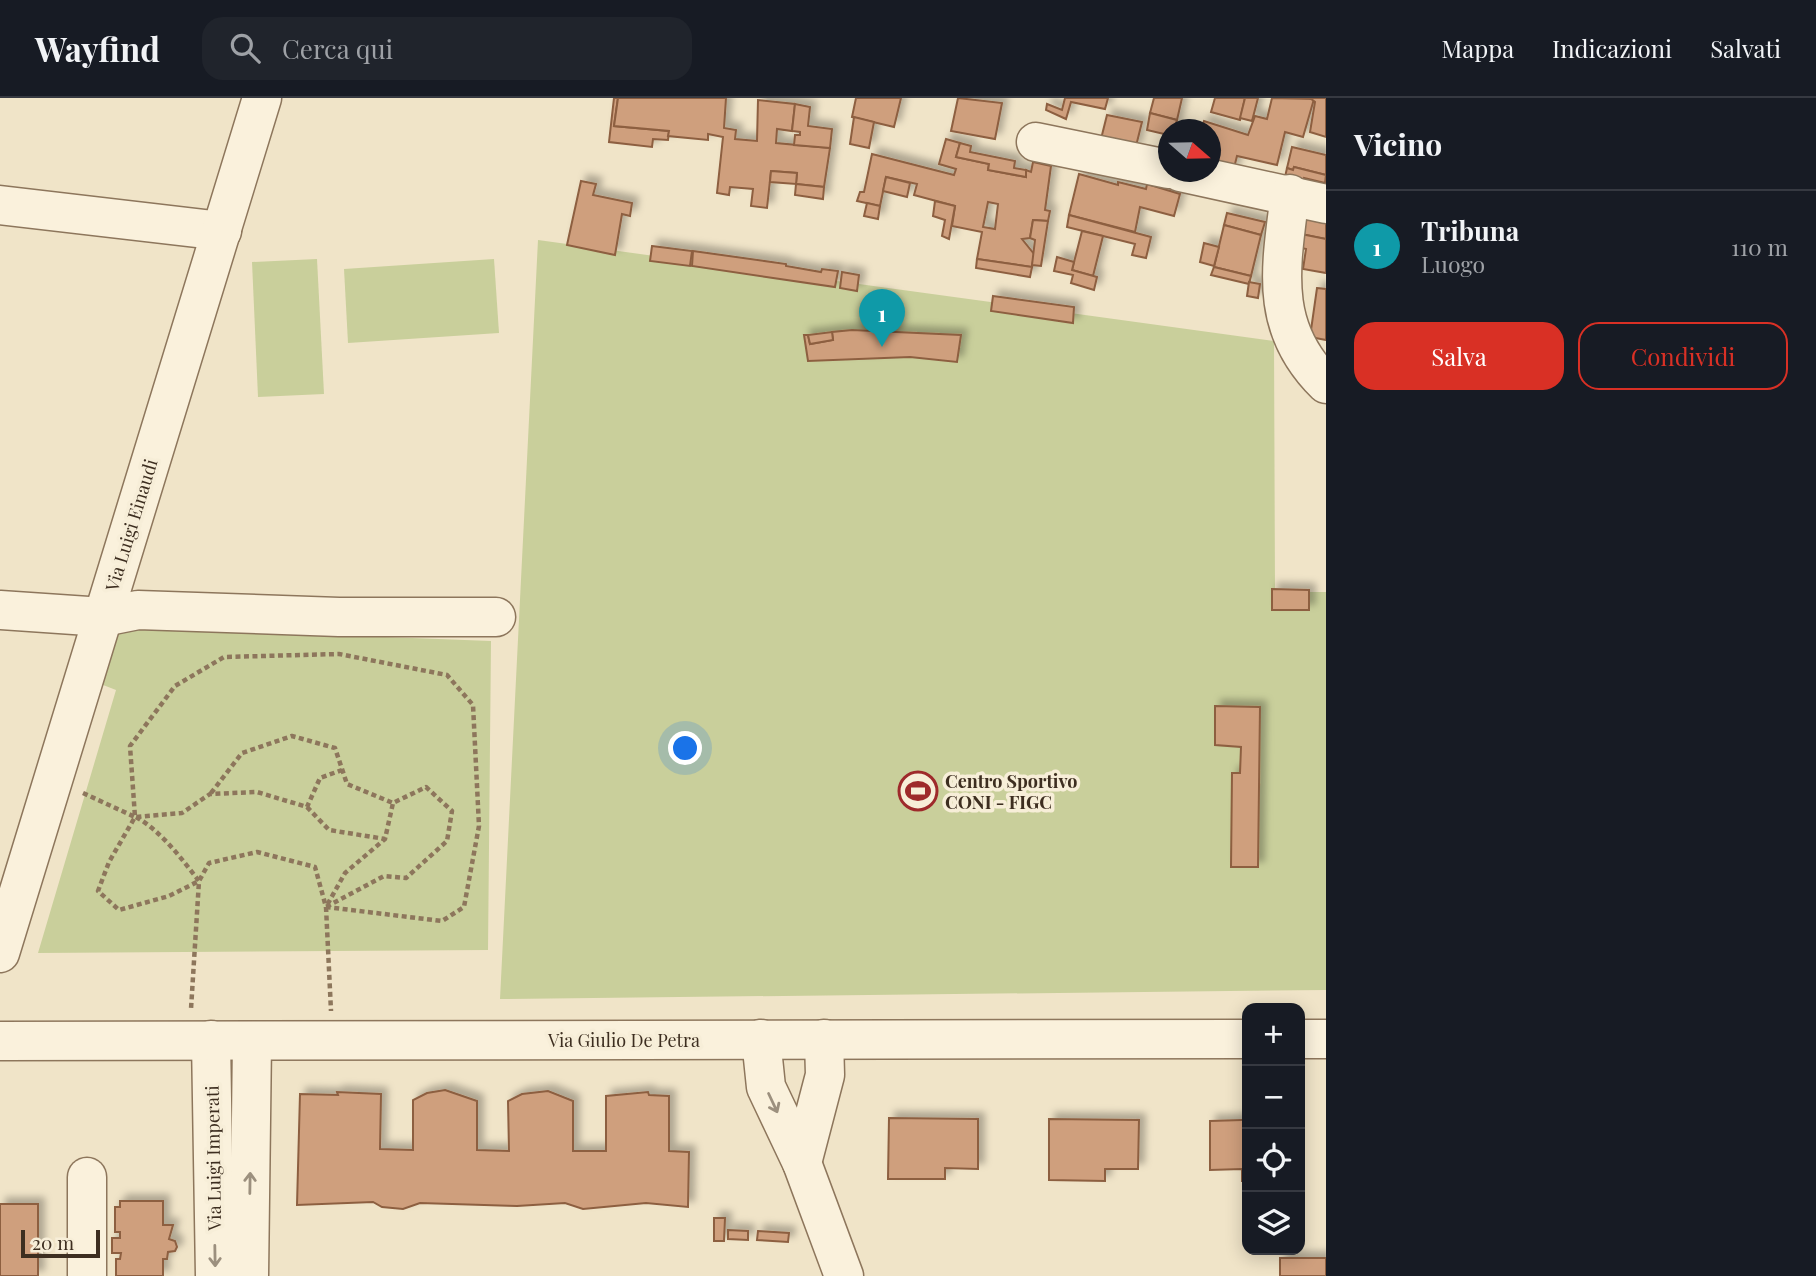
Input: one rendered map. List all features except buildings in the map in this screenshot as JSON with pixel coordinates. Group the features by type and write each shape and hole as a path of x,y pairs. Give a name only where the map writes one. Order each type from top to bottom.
{"street":[{"name":"Via Luigi Einaudi","path":"0,953 262,98"},
{"path":"1036,142 1158,167"},
{"path":"1221,181 1308,199 1280,279 1286,323 1310,369 1326,384"},
{"path":"0,205 222,230"},
{"path":"0,610 103,617 138,610 339,617 496,617"},
{"path":"802,1163 825,1075 824,1039"},
{"name":"Via Giulio De Petra","path":"0,1041 1242,1039"},
{"path":"1305,1039 1326,1039"},
{"path":"761,1040 766,1087 802,1163 844,1276"},
{"name":"Via Luigi Imperati","path":"200,1041 215,1276"},
{"name":"Via Luigi Imperati","path":"249,1276 252,1041"},
{"path":"87,1276 88,1177"}],"path":[{"path":"199,881 169,896 119,910 99,891 109,862 135,817 130,746 175,686 224,657 339,654 447,675 473,705 479,826 464,907 442,921 327,907"},
{"path":"135,817 182,814 210,794 242,753 292,736 335,748 347,784 393,803 426,787 452,811 447,841 406,878 384,876 327,907"},
{"path":"307,807 320,778 342,770"},
{"path":"52,781 146,822 199,881"},
{"path":"210,794 257,792 307,807 329,830 385,839"},
{"path":"327,907 345,873 385,839 393,803"},
{"path":"200,1041 199,881 209,863 257,852 315,867 327,907 332,1041"}],"green space":[{"name":"Centro Sportivo CONI - FIGC","path":"538,240 1274,341 1275,592 1326,592 1326,990 500,999"},
{"path":"317,259 324,394 258,397 252,262"},
{"path":"494,259 499,333 348,343 344,269"},
{"path":"118,627 491,641 488,950 38,953 116,690 98,683"}],"place":[{"name":"Tribuna","path":"882,347"},
{"name":"Centro Sportivo CONI - FIGC","path":"918,791"}]}
